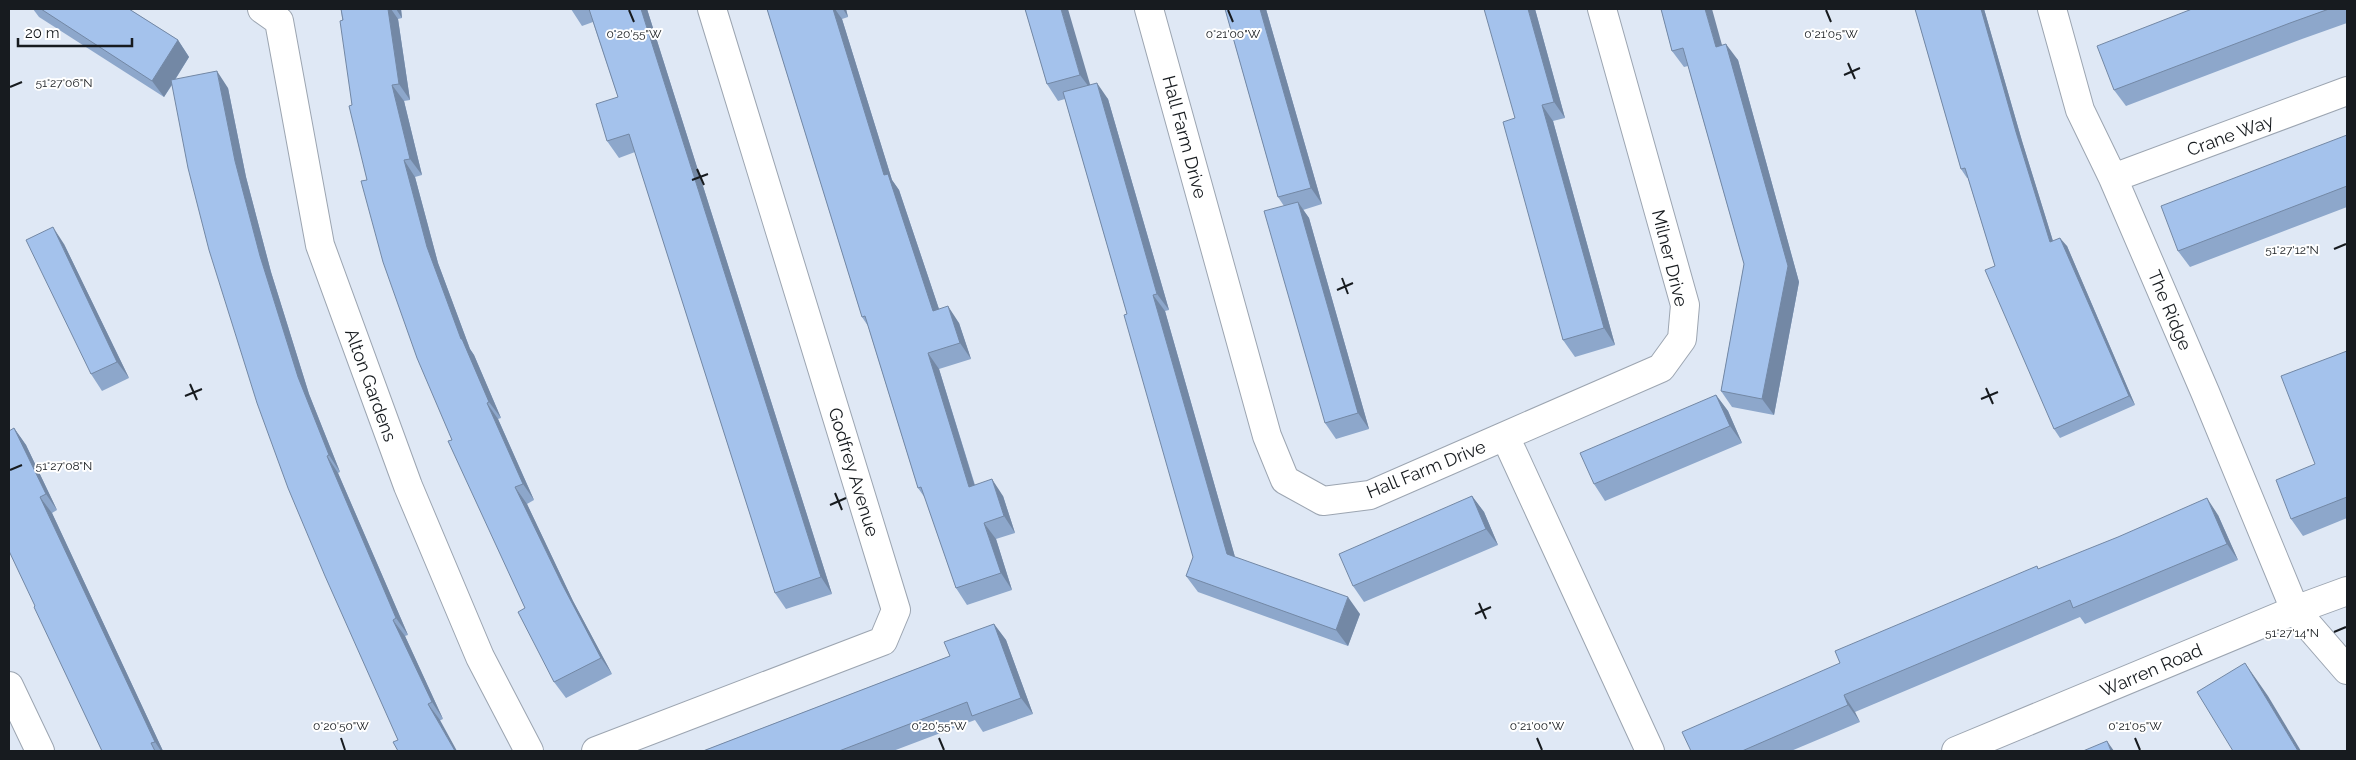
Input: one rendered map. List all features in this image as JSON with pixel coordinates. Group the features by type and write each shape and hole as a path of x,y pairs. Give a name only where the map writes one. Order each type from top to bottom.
{"street":[{"name":"Alton Gardens","path":"262,9 280,20 320,245 416,504 480,657 529,751"},
{"name":"Godfrey Avenue","path":"596,751 883,641 896,610 712,9"},
{"name":"Hall Farm Drive","path":"1149,9 1267,436 1285,480 1323,501 1370,494 1505,436 1650,751"},
{"name":"Milner Drive","path":"1505,436 1660,368 1682,339 1686,305 1602,9"},
{"name":"The Ridge","path":"2052,9 2080,110 2113,178 2206,392 2295,610 2347,670"},
{"name":"Crane Way","path":"2113,178 2347,91"},
{"name":"Warren Road","path":"1956,751 2295,610 2347,591"},
{"path":"9,686 40,751"}],"building":[{"path":"41,9 129,9 178,40 152,81"},
{"path":"341,9 388,9 399,84 392,85 410,159 404,160 427,247 461,339 523,484 515,487 562,584 601,658 554,682 518,612 525,608 448,441 452,440 417,358 383,262 361,181 367,180 349,106 352,105 340,21 343,20"},
{"path":"589,9 641,9 821,577 775,593 629,134 607,141 596,104 618,97"},
{"path":"767,9 833,9 884,175 888,174 933,311 948,306 960,343 928,353 969,487 992,479 1004,516 984,523 1001,573 956,588 921,487 918,488 865,316 862,317"},
{"path":"1025,9 1061,9 1080,75 1047,84"},
{"path":"1225,9 1260,9 1311,188 1278,197"},
{"path":"1484,9 1528,9 1554,102 1542,105 1604,328 1563,340 1503,122 1515,118"},
{"path":"1661,9 1705,9 1716,47 1726,44 1788,266 1762,399 1721,391 1744,264 1683,48 1672,51"},
{"path":"1915,9 1981,9 2050,242 2060,238 2129,396 2054,429 1985,270 1995,266 1965,168 1961,169"},
{"path":"2192,9 2329,9 2114,90 2097,46"},
{"path":"217,71 235,161 260,256 298,377 329,455 327,456 396,618 393,620 432,702 428,704 455,751 398,751 393,742 398,740 288,488 257,403 209,250 188,168 171,80"},
{"path":"1097,83 1157,294 1153,295 1227,554 1348,597 1336,630 1186,576 1193,557 1124,315 1127,314 1063,92"},
{"path":"2347,135 2347,186 2178,251 2161,206"},
{"path":"1298,202 1358,413 1325,423 1264,211"},
{"path":"53,227 117,362 91,374 26,240"},
{"path":"2347,351 2347,497 2291,519 2276,480 2315,464 2281,376"},
{"path":"1716,395 1730,426 1594,484 1580,453"},
{"path":"14,428 46,494 40,497 155,742 151,743 155,751 102,751 9,551 9,431"},
{"path":"1472,496 1486,529 1353,586 1339,554"},
{"path":"2207,498 2227,544 2073,608 2070,600 1844,695 1848,705 1742,751 1691,751 1682,732 1840,663 1835,651 2037,566 2038,569 2118,537"},
{"path":"994,624 1021,698 972,716 967,702 839,751 703,751 950,656 944,642"},
{"path":"2245,663 2298,751 2233,751 2197,692"},
{"path":"2107,741 2111,751 2083,751"}]}
